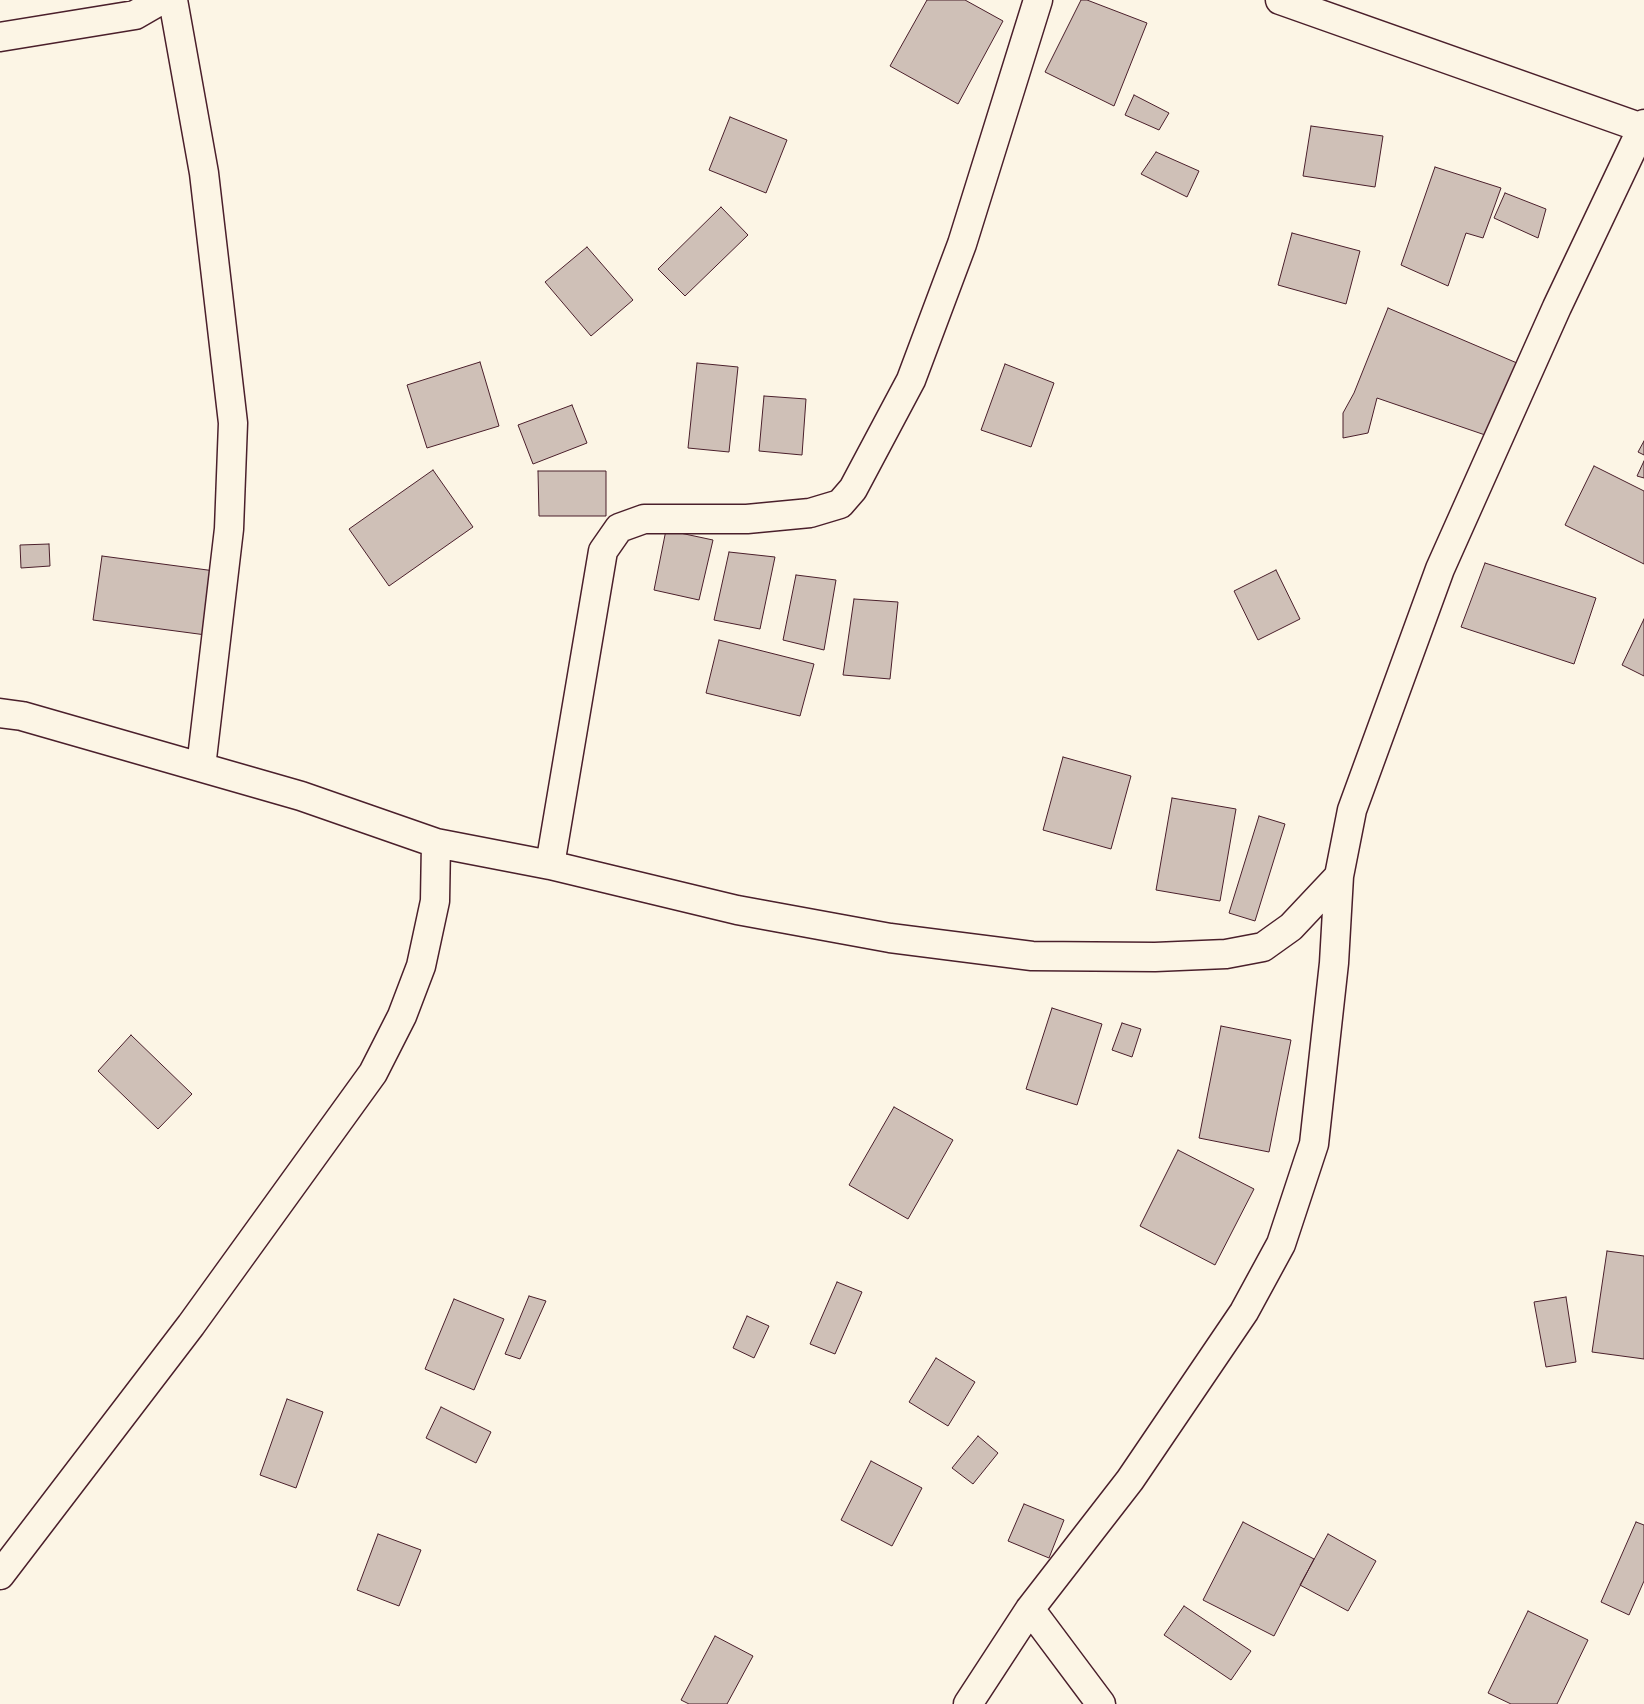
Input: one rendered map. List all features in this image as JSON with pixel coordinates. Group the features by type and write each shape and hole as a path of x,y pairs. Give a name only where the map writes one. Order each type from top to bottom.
{"street":[{"path":"0,37 135,15 161,0"},
{"path":"173,0 204,172 233,423 229,529 201,767"},
{"path":"550,865 603,551 619,528 644,520 747,519 810,513 840,504 853,489 911,380 962,244 1038,0"},
{"path":"968,1704 1030,1609 1130,1480 1201,1376 1244,1312 1281,1244 1314,1144 1334,963 1339,876 1352,810 1440,569 1553,316 1643,126 1280,0"},
{"path":"0,712 22,716 301,796 436,843 550,865 737,910 890,938 1032,956 1155,957 1217,955 1262,947 1291,927 1339,876"},
{"path":"0,1575 191,1325 373,1072 402,1016 421,966 434,901 436,843"},
{"path":"1030,1609 1101,1704"}],"building":[{"path":"927,0 965,0 1003,21 958,104 890,66"},
{"path":"1081,0 1087,0 1147,23 1114,106 1045,72"},
{"path":"1134,95 1169,113 1159,130 1125,115"},
{"path":"730,117 787,140 766,193 709,170"},
{"path":"1311,126 1383,136 1375,187 1303,176"},
{"path":"1156,152 1199,171 1187,197 1141,174"},
{"path":"1435,167 1501,188 1483,238 1466,233 1448,286 1401,265"},
{"path":"1505,193 1546,209 1538,238 1494,218"},
{"path":"721,207 748,235 685,296 658,269"},
{"path":"1292,233 1360,251 1346,304 1278,285"},
{"path":"587,247 633,300 591,336 545,282"},
{"path":"1388,308 1524,366 1491,437 1377,398 1368,433 1343,438 1343,413 1354,393"},
{"path":"480,362 499,426 427,448 407,385"},
{"path":"697,363 738,367 729,452 688,448"},
{"path":"1005,364 1054,383 1031,447 981,430"},
{"path":"764,396 806,399 802,455 759,451"},
{"path":"572,405 587,443 533,464 518,425"},
{"path":"1644,441 1644,455 1638,452"},
{"path":"1644,461 1644,478 1637,476"},
{"path":"1594,466 1644,491 1644,564 1565,525"},
{"path":"433,470 473,527 389,586 349,529"},
{"path":"538,471 606,471 606,516 539,516"},
{"path":"666,530 713,540 699,600 654,590"},
{"path":"49,544 50,566 21,568 20,545"},
{"path":"729,552 775,557 760,629 714,620"},
{"path":"102,556 215,571 206,635 93,620"},
{"path":"1485,563 1596,598 1574,664 1461,627"},
{"path":"1276,570 1300,619 1258,640 1234,591"},
{"path":"796,575 836,580 824,650 783,640"},
{"path":"854,599 898,602 890,679 843,675"},
{"path":"1644,619 1644,676 1622,665"},
{"path":"719,640 814,664 800,716 706,693"},
{"path":"1063,757 1131,776 1111,849 1043,830"},
{"path":"1172,798 1236,809 1220,901 1156,890"},
{"path":"1259,816 1285,824 1255,921 1229,913"},
{"path":"1052,1008 1102,1024 1077,1105 1026,1089"},
{"path":"1122,1023 1141,1029 1132,1057 1112,1050"},
{"path":"1221,1026 1291,1040 1269,1152 1199,1138"},
{"path":"131,1035 192,1094 158,1129 98,1071"},
{"path":"894,1107 953,1140 908,1219 849,1185"},
{"path":"1178,1150 1254,1189 1215,1265 1140,1226"},
{"path":"1607,1251 1644,1256 1644,1359 1592,1352"},
{"path":"837,1282 862,1292 835,1354 810,1344"},
{"path":"529,1296 546,1301 520,1359 505,1354"},
{"path":"1566,1297 1576,1362 1546,1367 1534,1302"},
{"path":"454,1299 504,1319 474,1390 425,1369"},
{"path":"747,1316 769,1326 754,1358 733,1348"},
{"path":"936,1358 975,1382 948,1426 909,1402"},
{"path":"287,1399 323,1412 296,1488 260,1475"},
{"path":"441,1407 491,1432 476,1463 426,1438"},
{"path":"978,1436 998,1453 973,1484 952,1468"},
{"path":"871,1461 922,1488 892,1546 841,1520"},
{"path":"1024,1504 1064,1520 1049,1558 1008,1541"},
{"path":"1243,1522 1314,1559 1274,1636 1203,1600"},
{"path":"1636,1522 1644,1525 1644,1581 1629,1615 1601,1602"},
{"path":"378,1534 421,1550 399,1606 357,1590"},
{"path":"1328,1534 1376,1561 1348,1611 1300,1585"},
{"path":"1184,1606 1251,1651 1231,1680 1164,1635"},
{"path":"1528,1611 1588,1640 1557,1704 1511,1704 1488,1693"},
{"path":"715,1636 753,1656 727,1704 689,1704 681,1700"}]}
